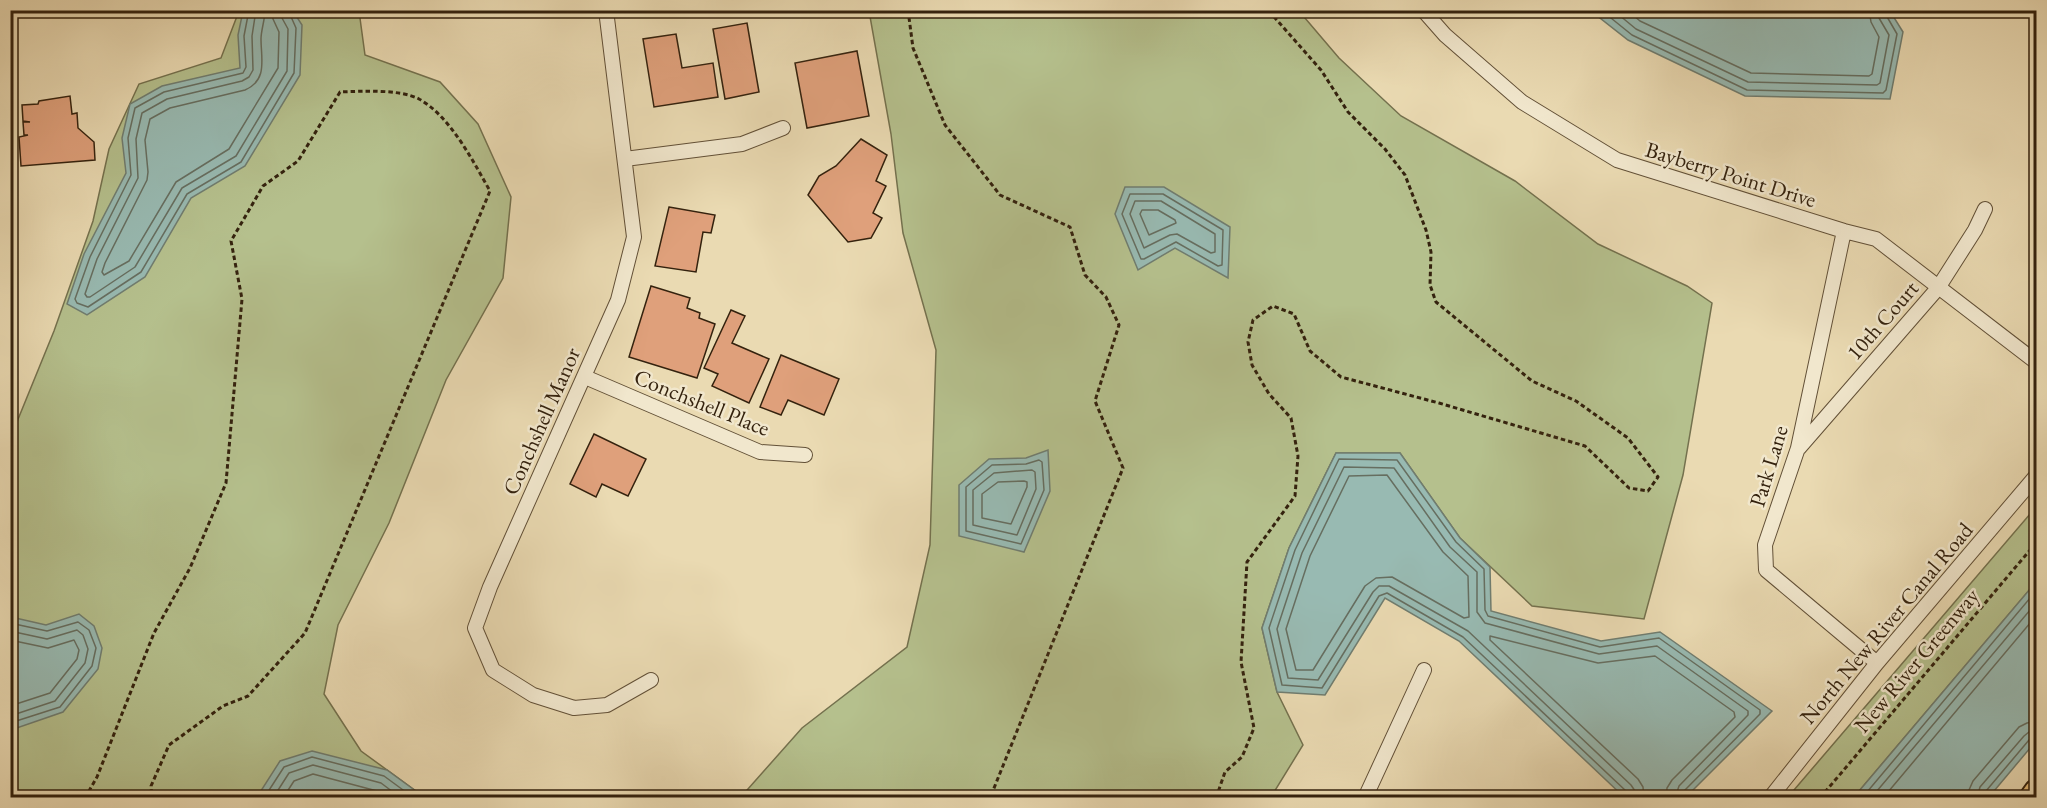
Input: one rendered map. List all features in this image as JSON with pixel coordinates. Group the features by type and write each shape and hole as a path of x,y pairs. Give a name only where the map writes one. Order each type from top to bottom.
{"main road":[{"path":"2031,798 2037,791"}],"street":[{"name":"Conchshell Manor","path":"606,10 634,237 618,300 490,587 475,628 493,670 533,695 574,708 607,705 651,680"},
{"name":"Bayberry Point Drive","path":"1423,10 1445,35 1521,102 1617,160 1876,239 2037,362"},
{"path":"625,159 742,144 783,128"},
{"name":"10th Court","path":"1798,448 1938,288 1975,230 1985,209"},
{"name":"Park Lane","path":"1844,231 1798,448 1765,545 1766,570 1877,663"},
{"name":"Conchshell Place","path":"585,377 760,452 805,455"},
{"name":"North New River Canal Road","path":"1770,798 1877,663 2037,476"},
{"path":"1365,798 1424,670"}],"path":[{"path":"908,10 913,48 945,125 1000,195 1070,226 1085,275 1106,297 1119,325 1095,401 1123,468 990,798"},
{"path":"1216,798 1226,772 1242,757 1254,728 1240,662 1247,562 1295,496 1298,456 1291,418 1269,394 1252,365 1248,342 1253,320 1273,306 1294,314 1310,351 1341,377 1585,446 1629,488 1648,491 1658,477 1628,438 1576,401 1532,381 1436,302 1430,285 1431,252 1426,230 1405,175 1385,149 1348,112 1321,70 1268,10"},
{"path":"85,798 97,777 154,633 190,568 226,483 242,299 231,242 263,186 298,161 340,92 396,93 418,99 445,121 466,150 490,191 305,633 248,696 223,706 169,745 152,786 152,798"},
{"name":"New River Greenway","path":"1820,798 2037,543"}],"green space":[{"path":"239,11 359,11 365,55 440,82 478,124 511,197 503,278 446,380 389,523 338,625 324,694 361,751 424,797 11,797 10,439 54,331 93,221 109,149 139,84 221,58"},
{"path":"869,11 1299,11 1339,58 1401,116 1515,181 1598,244 1687,286 1712,303 1683,475 1644,619 1532,606 1460,538 1400,453 1336,453 1289,548 1262,628 1277,692 1303,745 1271,797 740,798 802,728 907,647 930,545 936,350 903,233 891,134"},
{"path":"2036,507 2036,582 1854,797 1788,797"}],"water":[{"path":"243,11 293,11 302,25 300,75 245,166 191,198 145,277 87,315 67,304 84,254 126,173 122,138 130,104 162,86 240,68 238,35"},
{"path":"1591,11 1890,11 1903,32 1890,99 1745,96 1628,40"},
{"path":"1125,187 1164,187 1230,227 1228,278 1175,248 1138,270 1115,214"},
{"path":"1048,450 1050,491 1024,552 959,536 959,485 989,459 1026,458"},
{"path":"1336,453 1400,453 1460,538 1490,567 1491,611 1601,641 1660,632 1772,711 1686,797 1624,797 1459,641 1385,598 1325,695 1277,692 1262,628 1289,548"},
{"path":"2036,582 2036,741 1989,797 1854,797"},
{"path":"79,614 94,626 102,648 98,669 63,712 11,730 11,617 46,625"},
{"path":"312,751 387,770 424,797 257,797 280,761"}],"building":[{"path":"641,10 710,10 710,12 642,17"},
{"path":"747,23 759,92 725,99 713,29"},
{"path":"676,34 682,68 713,63 718,97 654,107 643,39"},
{"path":"857,51 869,116 807,128 795,63"},
{"path":"70,96 72,114 77,113 78,128 94,142 95,160 21,166 19,137 28,135 24,135 23,122 30,122 23,121 22,105 38,104 39,101"},
{"path":"861,139 887,155 876,181 886,186 873,213 882,218 871,238 848,242 808,195 819,176 836,166"},
{"path":"669,207 715,215 711,233 703,232 696,272 655,266"},
{"path":"651,286 690,298 687,308 700,313 699,318 715,324 697,378 629,357"},
{"path":"731,310 745,316 732,343 769,359 749,403 712,386 718,374 704,368"},
{"path":"781,355 839,379 824,415 788,400 781,415 760,407"},
{"path":"594,434 646,459 628,496 602,484 596,497 570,484"}]}
